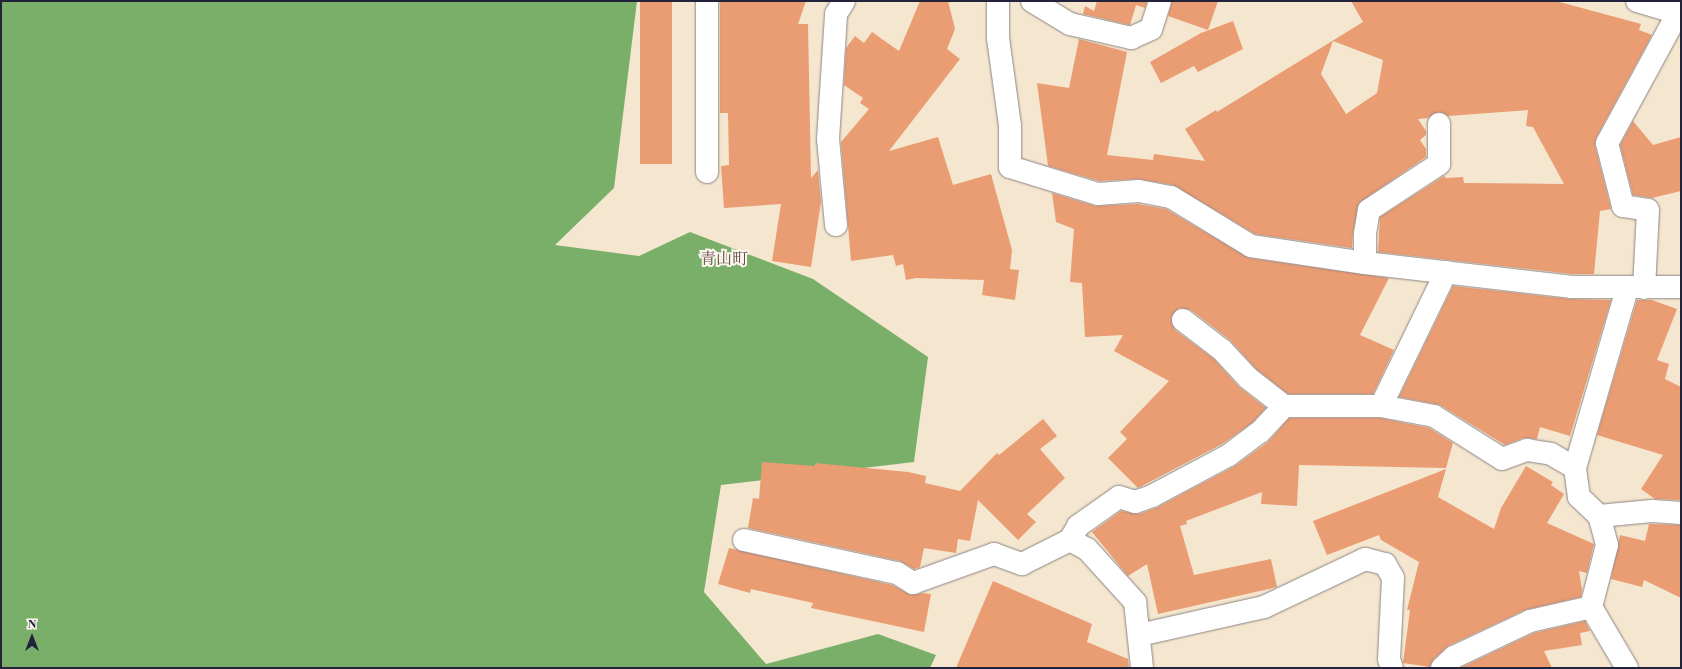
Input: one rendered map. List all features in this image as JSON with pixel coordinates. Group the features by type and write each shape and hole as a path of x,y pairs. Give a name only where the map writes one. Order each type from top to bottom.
{"street":[{"path":"707,1 707,172"},
{"path":"836,225 828,139 836,14 844,1"},
{"path":"998,1 998,38 1010,126 1010,167 1098,194 1139,191 1171,197 1251,246 1365,263 1571,287 1681,287"},
{"path":"1032,1 1070,24 1131,38 1151,29 1160,1"},
{"path":"1627,668 1591,607 1607,545 1599,516 1579,497 1575,468 1636,288 1648,210 1623,206 1607,143 1676,7 1637,1"},
{"path":"1365,263 1365,234 1369,210 1439,164 1439,124"},
{"path":"1381,406 1446,272"},
{"path":"1183,320 1222,350 1248,378 1284,406 1381,406 1434,416 1502,459 1527,450 1551,454 1575,468"},
{"path":"744,540 897,573 913,583 994,554 1022,564 1070,540 1078,526 1119,497 1135,502 1152,496 1229,455 1260,432 1284,406"},
{"path":"1599,516 1652,511 1681,513"},
{"path":"1070,540 1086,550 1135,602 1142,668"},
{"path":"1139,636 1264,607 1365,559 1385,564 1393,578 1389,659 1392,668"},
{"path":"1442,668 1454,658 1530,621 1591,607"}],"green space":[{"path":"1,1 637,1 614,188 555,245 639,256 690,232 813,279 928,357 914,462 721,485 704,592 766,664 878,634 936,655 930,668 1,668"}],"building":[{"path":"640,1 672,1 672,164 640,164"},
{"path":"720,1 806,1 798,24 808,24 811,178 818,170 821,202 811,267 772,261 781,204 724,208 721,166 729,165 728,113 720,113"},
{"path":"920,1 948,1 955,29 947,49 960,59 889,151 938,137 953,185 991,174 1012,250 1010,269 1019,270 1015,300 982,295 984,280 916,278 906,280 903,264 896,266 893,255 851,261 841,142 869,109 860,103 863,98 844,85 846,48 855,36 864,43 872,32 899,51"},
{"path":"1097,1 1147,1 1145,8 1136,5 1130,25 1083,14 1085,6 1094,11"},
{"path":"1172,1 1218,1 1208,30 1168,16"},
{"path":"1351,1 1556,1 1641,24 1639,30 1652,35 1596,138 1595,146 1611,209 1600,211 1594,274 1572,274 1378,252 1380,217 1444,176 1446,178 1463,177 1464,183 1564,184 1533,127 1526,126 1528,110 1448,116 1439,112 1428,118 1418,119 1426,131 1426,135 1420,140 1426,149 1426,157 1359,203 1353,232 1352,248 1255,234 1173,185 1138,179 1099,181 1048,166 1037,83 1069,88 1079,39 1127,52 1107,155 1153,160 1154,154 1205,161 1185,129 1216,110 1217,112 1363,22","holes":["1333,41 1383,60 1377,93 1346,114 1321,74"]},
{"path":"1233,21 1243,49 1198,72 1194,66 1161,83 1150,62 1201,33"},
{"path":"1633,121 1653,145 1681,137 1681,191 1652,198 1633,195 1620,145"},
{"path":"1052,193 1095,206 1138,204 1166,209 1249,258 1389,278 1360,335 1394,350 1373,394 1288,394 1256,369 1230,340 1191,310 1179,308 1171,318 1175,330 1214,359 1239,387 1266,408 1252,423 1222,444 1138,488 1108,458 1127,439 1120,432 1169,381 1114,351 1123,335 1085,337 1082,283 1070,282 1074,229 1056,222"},
{"path":"1453,286 1570,299 1611,300 1570,436 1540,427 1537,439 1523,438 1505,445 1440,405 1399,397"},
{"path":"1637,300 1652,300 1677,309 1657,360 1669,364 1665,379 1681,387 1681,500 1655,499 1641,489 1663,455 1597,435"},
{"path":"1289,418 1380,418 1429,428 1453,443 1446,468 1299,465 1297,506 1261,504 1262,492 1186,521 1187,524 1180,526 1194,575 1271,559 1277,587 1158,614 1147,564 1128,576 1092,532 1121,511 1139,514 1156,508 1235,466 1268,442"},
{"path":"1043,419 1057,436 1040,449 1065,478 1027,514 1036,522 1018,540 978,500 970,541 958,539 956,553 924,548 920,567 914,569 900,561 748,528 753,498 759,499 762,462 815,466 815,463 908,472 926,476 925,483 960,491 997,453 999,455"},
{"path":"1526,466 1553,482 1551,485 1564,494 1547,523 1594,544 1587,573 1579,571 1582,590 1581,597 1525,610 1448,646 1434,659 1430,667 1403,663 1410,610 1407,610 1419,562 1381,540 1379,535 1327,555 1313,521 1446,469 1438,497 1494,529 1501,508"},
{"path":"1649,524 1681,525 1681,598 1644,580 1642,587 1611,579 1620,535 1645,541"},
{"path":"729,548 892,585 911,595 923,593 931,594 924,632 811,608 813,603 751,589 750,593 718,584"},
{"path":"993,581 1092,624 1087,642 1128,659 1129,668 956,668"},
{"path":"1585,621 1590,631 1580,633 1582,645 1544,651 1552,668 1460,668 1534,633"}],"district":[{"name":"青山町","path":"724,259"}]}
